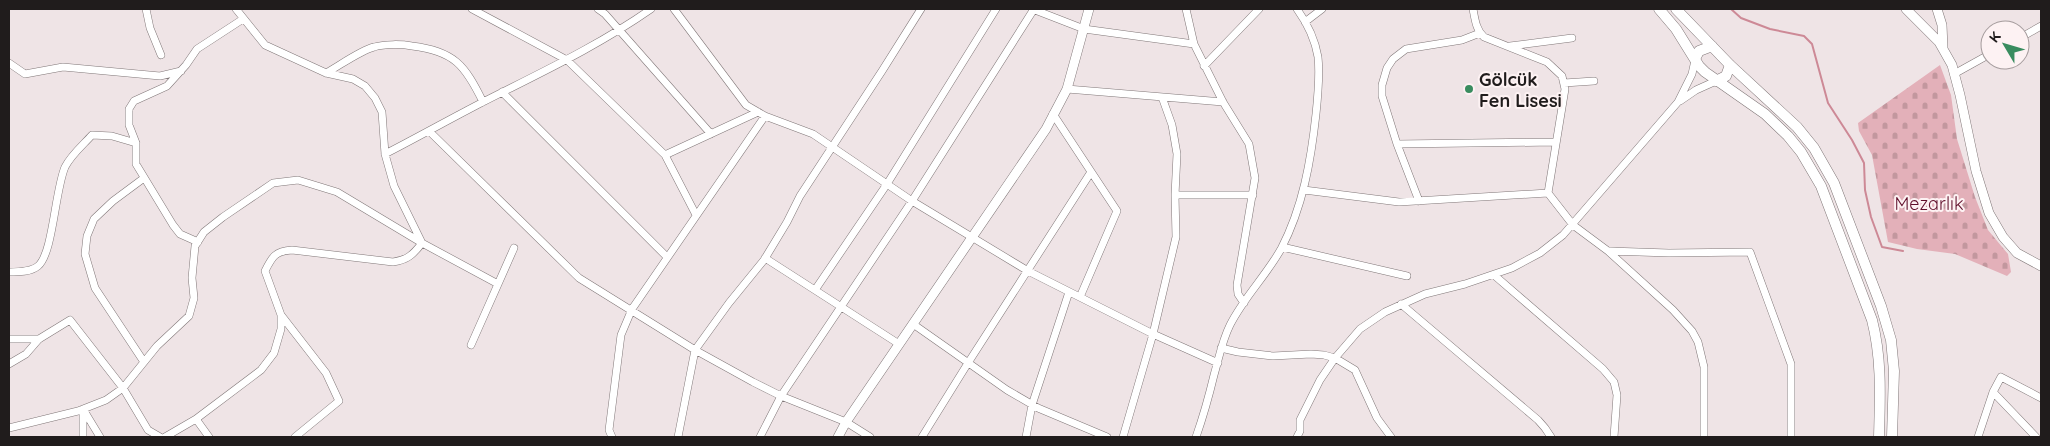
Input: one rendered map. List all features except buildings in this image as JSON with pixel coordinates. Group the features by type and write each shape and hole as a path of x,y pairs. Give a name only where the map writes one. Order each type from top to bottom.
{"main road":[{"path":"1658,9 1676,29 1705,72 1775,123 1794,143 1814,174 1839,231 1872,320 1880,367 1879,437"},
{"path":"1676,9 1730,65 1797,127 1809,140 1828,170 1840,194 1881,306 1891,340 1894,365 1892,437"},
{"path":"1695,59 1699,51 1712,46"},
{"path":"1716,81 1726,76 1730,65"},
{"path":"1880,367 1894,365"},
{"path":"1880,392 1893,390"}],"street":[{"path":"146,9 150,28 161,55"},
{"path":"236,9 265,45 326,73 353,79 366,86 382,112 385,154 394,186 422,243"},
{"path":"475,9 567,60 665,155 696,215"},
{"path":"598,9 712,134"},
{"path":"385,154 567,60 619,30 650,9"},
{"path":"674,9 746,105 762,114 813,134 912,201 1028,271 1154,334 1218,363"},
{"path":"678,437 695,350 765,258 800,196 921,9"},
{"path":"815,290 886,184 996,9"},
{"path":"838,437 846,422 1046,128 1067,88 1089,9"},
{"path":"1186,9 1194,44 1204,66 1249,144 1255,178 1237,285 1238,294 1244,302"},
{"path":"1204,66 1259,9"},
{"path":"1196,437 1221,348 1230,325 1282,247 1291,228 1304,190 1313,142 1318,71 1315,44 1306,22 1297,9"},
{"path":"1306,22 1322,9"},
{"path":"1473,9 1480,33 1484,37 1547,62 1562,76 1564,95 1548,193 1573,225 1608,250 1673,310 1692,332 1698,342 1704,367 1704,437"},
{"path":"1906,9 1939,42 1952,65 1976,171 1990,213 2003,237 2018,254 2041,266"},
{"path":"1937,9 1942,25 1943,49"},
{"path":"760,437 781,396 912,201 1035,10 1084,28 1194,44"},
{"path":"198,242 180,234 136,164 136,143 129,125 129,109 134,101 167,86 182,71 197,49 244,19"},
{"path":"2030,32 2041,26"},
{"path":"1419,201 1396,144 1382,96 1382,85 1389,63 1406,49 1462,40 1480,33"},
{"path":"1507,46 1572,38"},
{"path":"326,73 373,47 404,45 432,48 446,54 459,63 474,84 483,102"},
{"path":"1297,437 1303,414 1320,380 1334,358 1360,329 1401,304 1425,294 1494,275 1540,253 1573,225 1678,102 1692,74 1695,59"},
{"path":"1954,74 1980,60"},
{"path":"9,63 24,74 63,67 160,76 182,71"},
{"path":"1564,83 1594,81"},
{"path":"1678,102 1696,90 1716,81"},
{"path":"1067,88 1224,102"},
{"path":"502,92 667,257"},
{"path":"1123,437 1154,334 1175,246 1177,154 1172,125 1162,96"},
{"path":"665,155 762,114"},
{"path":"612,437 609,430 621,335 632,309 762,114"},
{"path":"1053,114 1117,212 1080,297"},
{"path":"429,130 578,278 632,309 695,350 781,396 846,422 870,437"},
{"path":"9,272 31,270 39,266 47,254 58,188 66,166 92,135 112,136 136,143"},
{"path":"1396,144 1555,142"},
{"path":"922,437 1091,172"},
{"path":"144,178 113,201 94,219 87,236 85,254 95,288 144,362"},
{"path":"9,428 83,409 106,400 123,388 157,346 189,316 194,298 192,278 195,246 204,232 273,184 298,180 337,192 422,243 498,284"},
{"path":"1304,190 1400,202 1548,193"},
{"path":"1175,195 1253,194"},
{"path":"294,437 339,401 326,373 281,315 264,271 270,260 281,251 301,251 393,262 406,260 416,252 422,243"},
{"path":"1282,247 1407,276"},
{"path":"471,345 514,248"},
{"path":"1608,250 1669,253 1750,252 1791,364 1791,437"},
{"path":"765,258 899,344"},
{"path":"1494,275 1603,369 1614,382 1617,395 1614,437"},
{"path":"1026,437 1032,405 1069,292"},
{"path":"1401,304 1538,420 1551,437"},
{"path":"165,437 196,419 261,370 274,353 280,329 281,315"},
{"path":"9,364 26,354 39,339 70,320 123,388 148,430 160,437"},
{"path":"913,324 1032,405 1107,437"},
{"path":"9,339 39,339"},
{"path":"1221,348 1273,356 1324,354 1334,358 1355,370 1377,418 1391,437"},
{"path":"1978,437 1993,392 2001,377 2041,398"},
{"path":"1993,392 2036,437"},
{"path":"83,409 83,437"},
{"path":"83,409 100,437"},
{"path":"196,419 209,437"}],"green space":[{"name":"Mezarlık","path":"1940,65 1951,95 1957,139 1975,197 1988,230 2008,254 2011,272 2007,276 1955,254 1917,249 1888,242 1872,155 1859,131 1858,123"}],"waterway":[{"path":"1731,9 1741,18 1770,29 1804,36 1812,44 1828,103 1852,140 1864,163 1865,190 1871,217 1882,247 1903,251"}],"place":[{"name":"Gölcük Fen Lisesi","path":"1469,89"}]}
